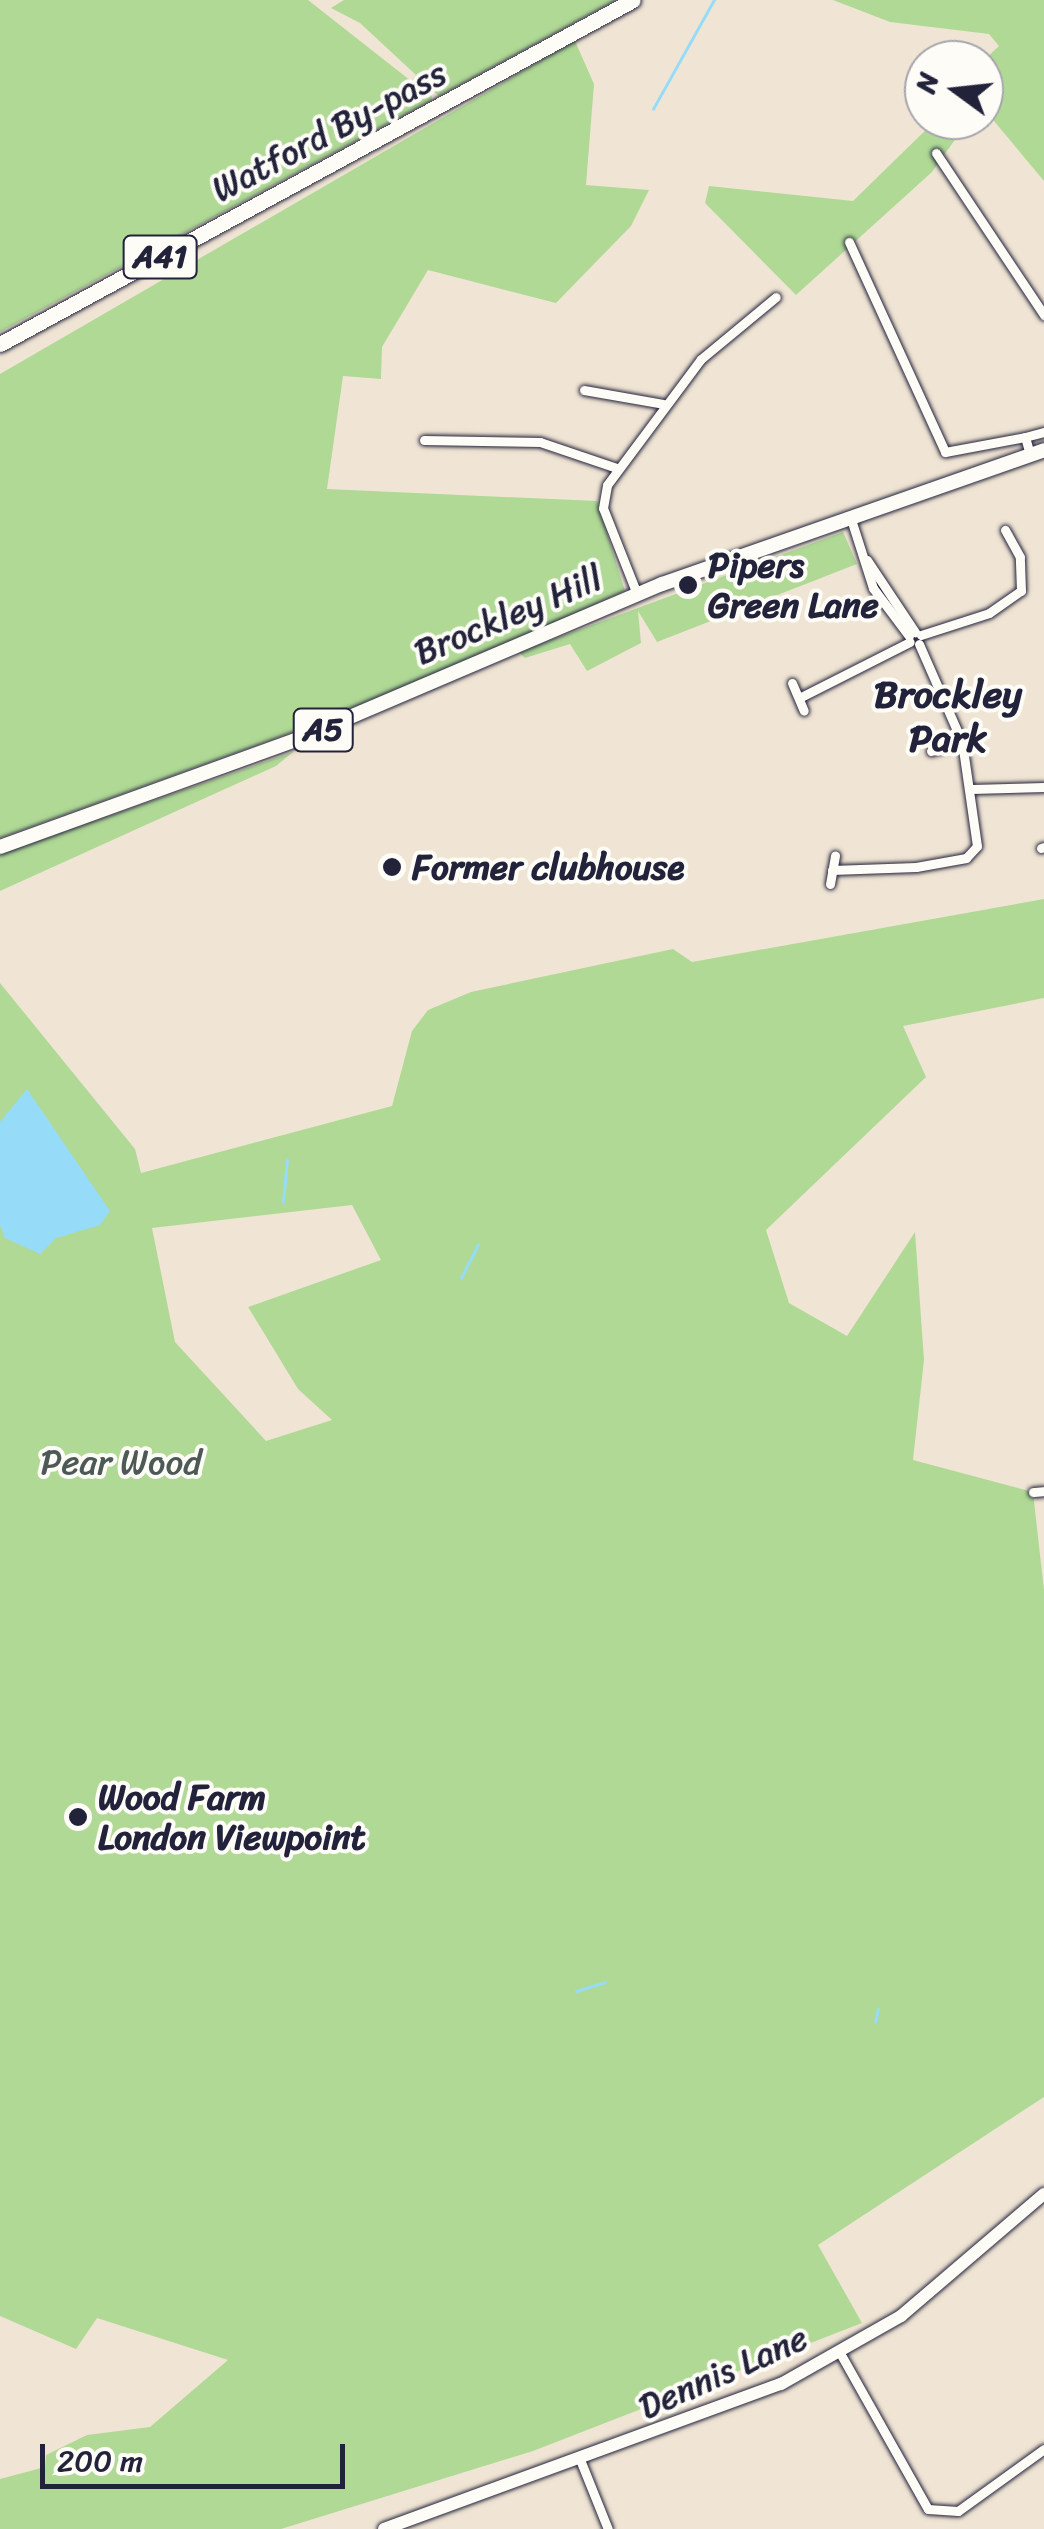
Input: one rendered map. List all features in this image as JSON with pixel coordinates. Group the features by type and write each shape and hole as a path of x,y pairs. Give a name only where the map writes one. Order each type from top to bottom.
{"highway":[{"name":"Watford By-pass","path":"0,344 633,0"}],"main road":[{"name":"Brockley Hill","path":"0,847 296,740 638,594 848,513 1037,453"}],"street":[{"path":"936,153 1044,316"},
{"path":"849,242 945,452 1044,432"},
{"path":"638,594 603,508 617,468 664,404 776,297"},
{"path":"584,390 664,404"},
{"path":"1025,438 1037,453"},
{"path":"424,440 540,442 617,468"},
{"path":"832,870 971,855 978,840 962,742 915,638 877,596 848,513"},
{"path":"799,698 915,638 989,613 1021,590 1020,556 1006,530"},
{"path":"792,683 804,711"},
{"path":"931,751 962,742"},
{"path":"972,789 1044,787"},
{"path":"830,884 835,855"},
{"name":"Dennis Lane","path":"384,2529 704,2418 840,2352 901,2316 1044,2194"},
{"path":"840,2352 928,2509 958,2511 1044,2450"},
{"path":"581,2462 608,2529"}],"green space":[{"path":"0,0 308,0 411,81 416,75 360,23 331,8 344,0 616,0 439,96 431,89 432,100 0,332"},
{"path":"833,0 1044,0 1044,181 1004,133 1004,40 994,40 989,34 890,22"},
{"path":"575,41 594,84 586,185 649,190 631,226 556,303 428,270 382,347 381,379 343,376 327,489 597,501 625,591 360,708 0,838 0,374"},
{"path":"916,140 955,140 932,172 796,295 705,203 709,186 853,201"},
{"path":"843,532 857,564 657,642 638,611 641,643 587,671 570,644 525,658 519,652"},
{"path":"293,752 276,766 0,891 0,854"},
{"name":"Pear Wood","path":"1044,899 1044,998 903,1026 926,1077 766,1230 789,1303 847,1336 915,1232 924,1360 913,1460 1033,1492 1044,1590 1044,2097 818,2245 862,2323 533,2451 281,2529 0,2529 0,2479 45,2467 46,2455 87,2435 150,2427 228,2360 97,2318 76,2349 0,2316 0,983 135,1149 141,1173 392,1106 412,1031 428,1010 471,992 673,949 692,962","holes":["352,1205 381,1260 248,1307 298,1389 332,1420 266,1441 175,1342 152,1228"]}],"water":[{"path":"27,1089 110,1211 100,1225 56,1238 40,1254 5,1238 0,1225 0,1122"}],"waterway":[{"path":"653,109 714,0"},
{"path":"283,1202 287,1160"},
{"path":"461,1278 478,1245"},
{"path":"576,1991 605,1982"},
{"path":"875,2022 878,2009"}],"place":[{"name":"Pipers Green Lane","path":"688,585"},
{"name":"Former clubhouse","path":"392,867"},
{"name":"Wood Farm London Viewpoint","path":"78,1817"}],"district":[{"name":"Brockley Park","path":"948,717"}]}
